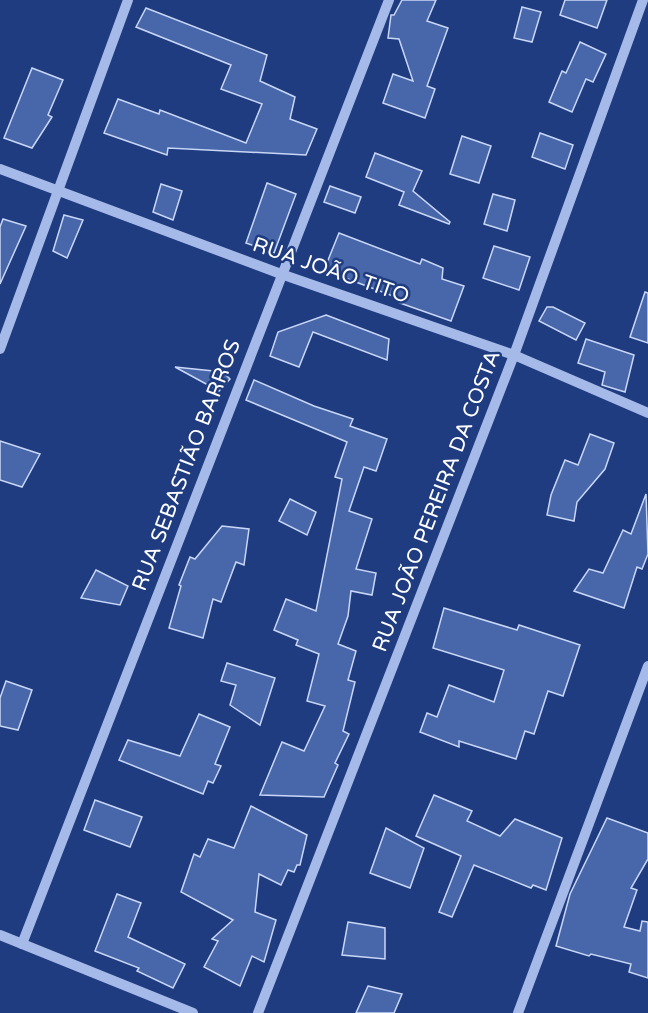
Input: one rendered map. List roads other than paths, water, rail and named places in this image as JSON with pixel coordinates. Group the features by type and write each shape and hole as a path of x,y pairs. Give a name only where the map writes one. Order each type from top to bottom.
{"street":[{"path":"0,349 128,0"},
{"name":"RUA SEBASTIÃO BARROS","path":"22,944 280,274 389,0"},
{"name":"RUA JOÃO PEREIRA DA COSTA","path":"258,1013 514,355 643,0"},
{"name":"RUA JOÃO TITO","path":"0,169 280,274 514,355 648,413"},
{"path":"519,1013 648,666"},
{"path":"0,935 193,1013"}]}
